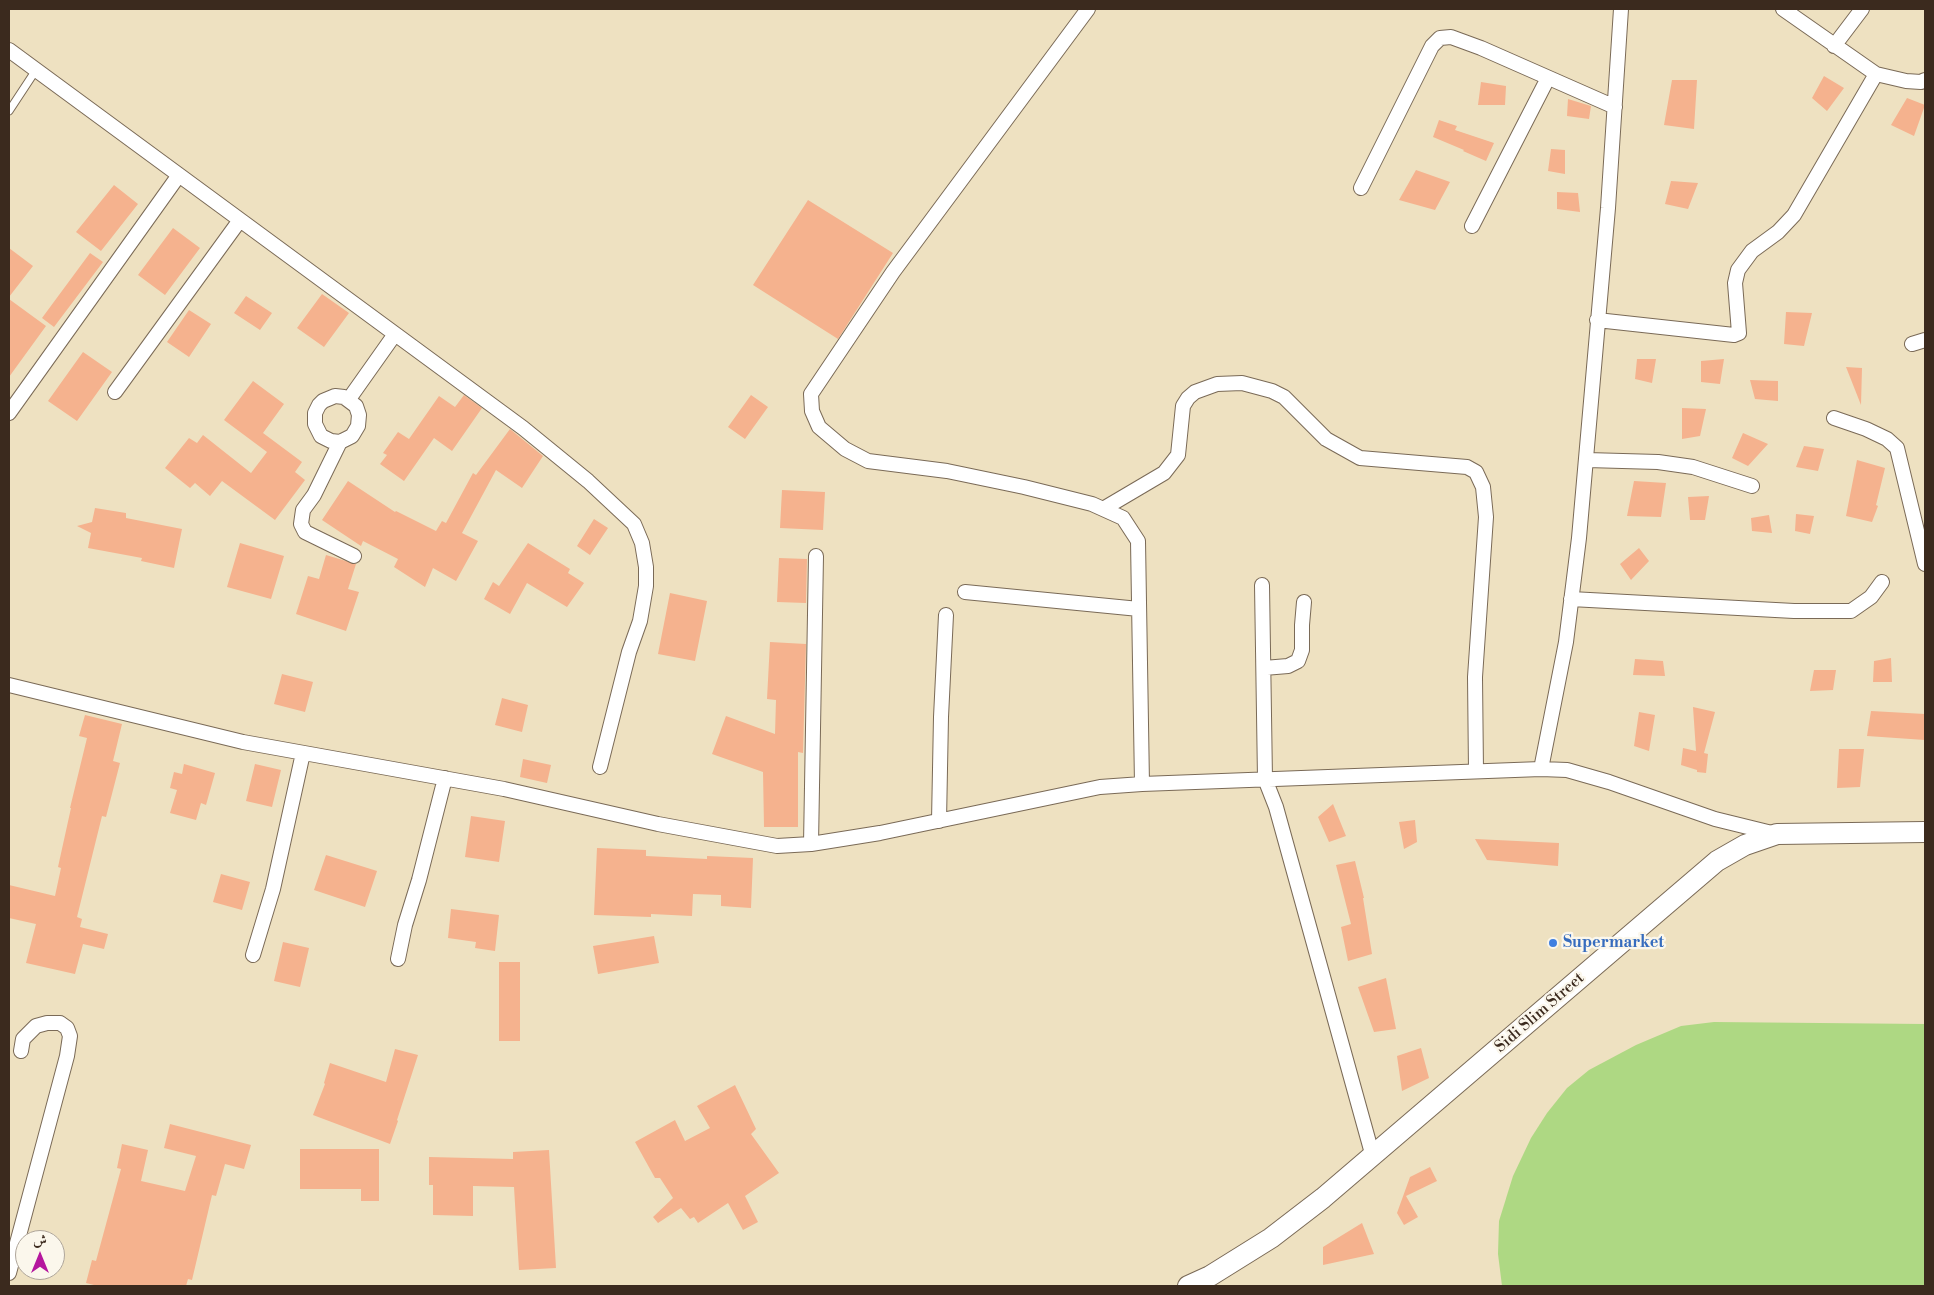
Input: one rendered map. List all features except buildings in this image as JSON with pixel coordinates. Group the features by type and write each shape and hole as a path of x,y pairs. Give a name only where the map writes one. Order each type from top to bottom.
{"main road":[{"name":"Sidi Slim Street","path":"1188,1286 1210,1276 1271,1238 1324,1198 1717,861 1745,845 1777,834 1925,832"}],"street":[{"path":"1088,9 893,272 811,394 812,411 819,427 845,449 868,461 947,471 1092,504 1123,518 1138,541 1142,784"},
{"path":"1541,769 1566,642 1587,460 1621,9"},
{"path":"1783,9 1876,74 1906,81 1921,82 1925,80"},
{"path":"1834,46 1862,9"},
{"path":"1362,188 1432,46 1440,38 1451,37 1481,48 1615,107"},
{"path":"9,50 523,428 588,481 634,524 642,543 646,567 646,586 640,621 629,652 600,767"},
{"path":"1598,320 1734,335 1739,332 1735,283 1738,270 1752,251 1778,232 1794,215 1876,74"},
{"path":"1472,226 1548,78"},
{"path":"9,413 179,175"},
{"path":"115,392 240,220"},
{"path":"350,400 395,334"},
{"path":"1103,509 1164,473 1178,455 1183,406 1195,392 1217,384 1242,383 1272,391 1284,397 1326,439 1360,458 1467,467 1476,472 1484,487 1486,518 1475,677 1476,771"},
{"path":"340,442 324,438 319,434 315,424 319,405 330,397 339,396 350,400 358,411 358,426 352,436 340,442 314,495 303,510 301,524 305,532 354,556"},
{"path":"1834,418 1866,429 1887,439 1897,448 1925,564"},
{"path":"1587,460 1658,462 1693,467 1752,486"},
{"path":"811,844 816,556"},
{"path":"1571,599 1794,611 1851,610 1871,597 1882,582"},
{"path":"1262,585 1265,779 1276,807 1372,1157"},
{"path":"965,592 1139,609"},
{"path":"1264,668 1288,666 1298,661 1302,650 1304,602"},
{"path":"939,821 941,717 946,615"},
{"path":"9,685 243,742 504,788 658,824 777,846 811,844 880,833 1100,787 1541,769 1568,770 1715,818 1777,834"},
{"path":"253,955 273,889 304,753"},
{"path":"398,959 405,925 419,880 445,778"},
{"path":"9,1273 68,1056 70,1036 67,1028 60,1023 47,1023 36,1026 23,1039 21,1051"}],"lane":[{"path":"9,111 36,70"}],"green space":[{"path":"1714,1022 1925,1024 1925,1286 1502,1286 1498,1254 1499,1221 1513,1176 1531,1138 1547,1113 1567,1088 1589,1070 1636,1045 1681,1026"}],"place":[{"name":"Supermarket","path":"1553,943"}]}
